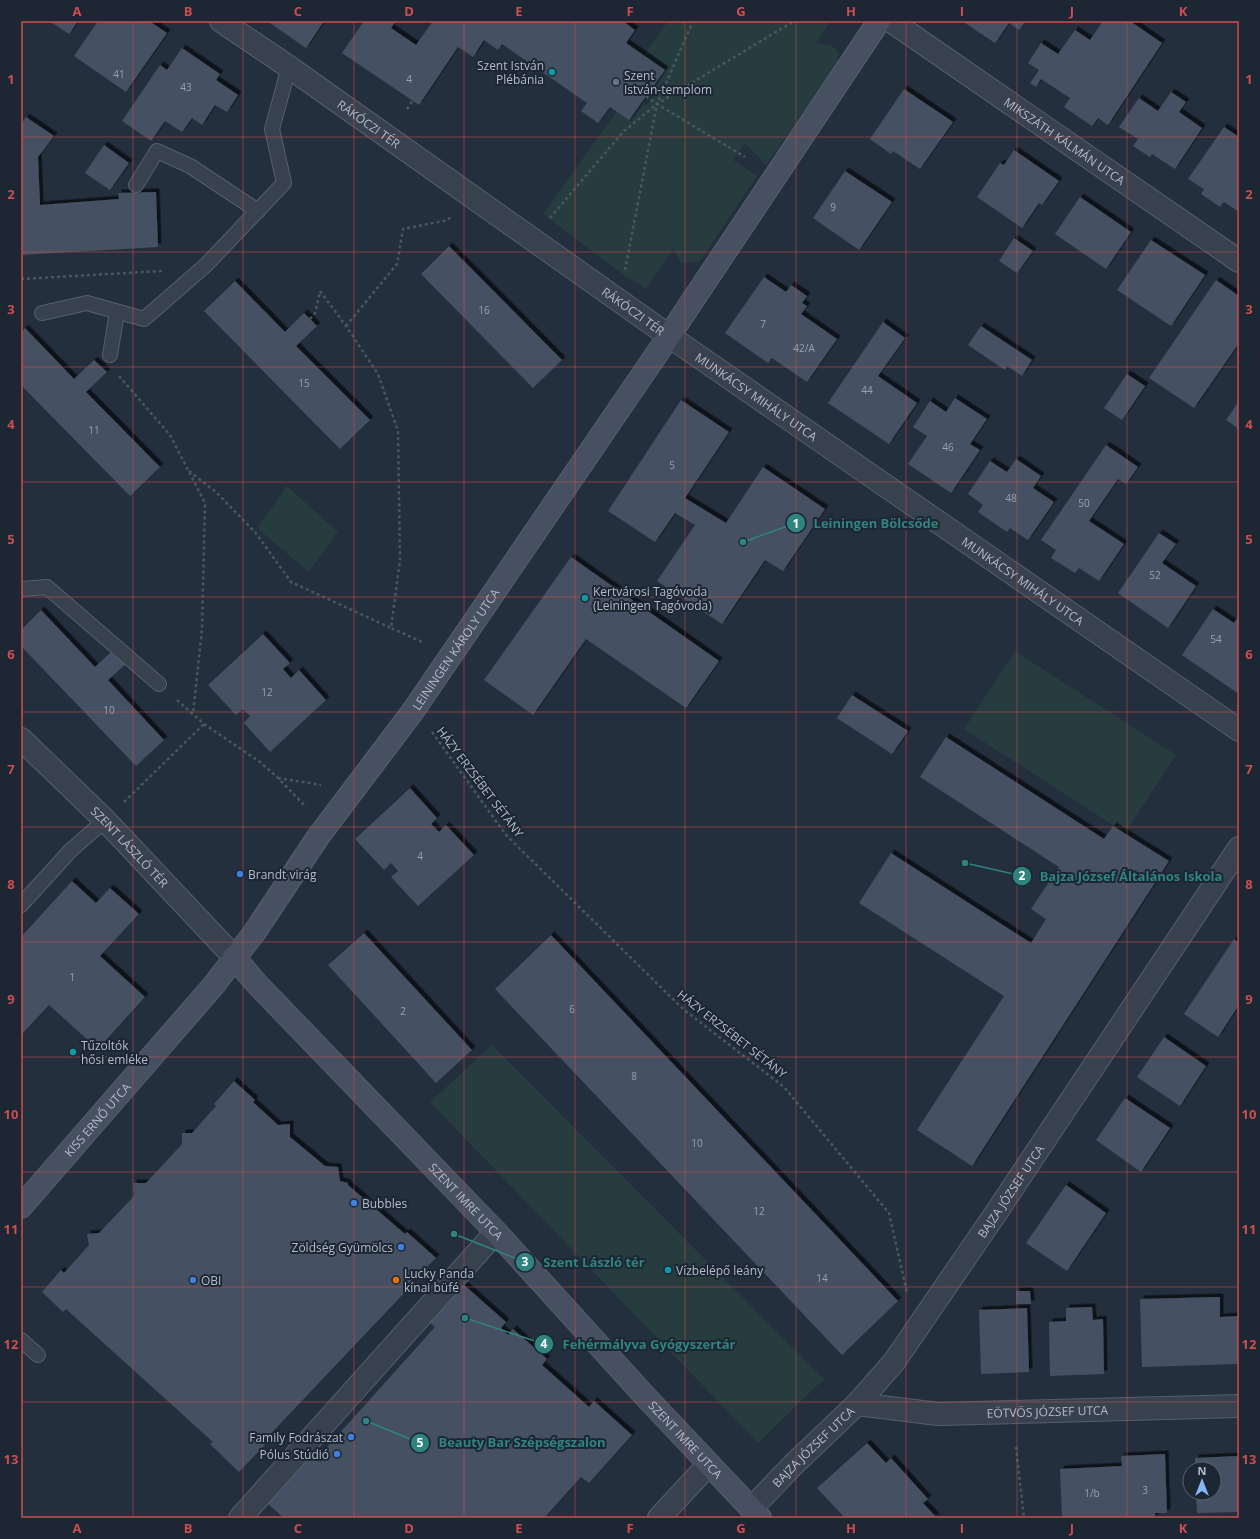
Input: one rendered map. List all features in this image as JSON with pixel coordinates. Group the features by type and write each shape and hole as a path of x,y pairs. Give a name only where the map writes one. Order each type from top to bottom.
{"street":[{"path":"221,21 289,67"},
{"name":"RÁKÓCZI TÉR","path":"289,67 669,336 879,21"},
{"name":"MIKSZÁTH KÁLMÁN UTCA","path":"891,21 1239,261"},
{"name":"LEININGEN KÁROLY UTCA","path":"234,957 254,933 318,837 413,711 669,336"},
{"name":"MUNKÁCSY MIHÁLY UTCA","path":"669,336 1239,730"},
{"name":"SZENT LÁSZLÓ TÉR","path":"21,739 105,820 234,957"},
{"name":"BAJZA JÓZSEF UTCA","path":"756,1513 793,1465 857,1404 894,1362 915,1334 1239,848"},
{"name":"KISS ERNŐ UTCA","path":"21,1207 208,992 234,957"},
{"name":"SZENT IMRE UTCA","path":"234,957 256,983 496,1232 643,1394 756,1513"},
{"path":"240,1518 496,1232"},
{"name":"EÖTVÖS JÓZSEF UTCA","path":"857,1404 938,1414 1239,1406"},
{"path":"659,1518 709,1464"}],"lane":[{"path":"42,313 87,303 144,319 206,265 284,183 272,129 289,67"},
{"path":"136,185 156,152 190,166 258,210"},
{"path":"110,354 117,312"},
{"path":"21,589 47,587 159,684"},
{"path":"21,905 70,851 105,820"},
{"path":"21,1340 38,1355"}],"path":[{"path":"624,275 657,104 693,21"},
{"path":"549,220 624,132 657,104 794,21"},
{"path":"646,96 745,157"},
{"path":"407,109 413,100"},
{"path":"346,326 397,264 403,229 448,220 470,194"},
{"path":"21,279 165,271"},
{"path":"310,319 315,313 320,291 346,326 378,374 398,431 400,560 391,628"},
{"path":"110,354 106,361 170,435 205,503 202,629 193,714"},
{"path":"188,470 216,492 255,532 291,582 422,642"},
{"path":"159,684 204,724 260,762 307,808"},
{"name":"HÁZY ERZSÉBET SÉTÁNY","path":"413,711 430,729 506,834 683,1009 784,1087 889,1213 915,1334"},
{"path":"105,820 204,724"},
{"path":"278,778 321,786"},
{"path":"1016,1447 1024,1518"}],"green space":[{"path":"668,21 831,21 816,43 832,46 839,53 837,65 766,165 745,143 733,160 757,176 700,261 681,264 674,248 646,289 624,275 543,214 617,111 631,122 644,103 647,105 655,94 652,92 666,71 644,55"},
{"path":"287,486 338,532 309,572 257,528"},
{"path":"1015,651 1176,755 1125,833 964,729"},
{"path":"492,1045 824,1379 758,1443 430,1102"}],"building":[{"path":"49,21 78,21 69,34"},
{"path":"98,21 149,21 167,33 126,92 74,56"},
{"path":"267,21 324,21 306,48"},
{"path":"364,21 396,21 391,28 416,45 433,21 623,21 635,30 626,43 665,70 629,120 610,107 598,123 581,111 587,103 502,44 498,50 484,40 473,57 458,47 419,105 342,53"},
{"path":"962,21 1026,21 1019,30 1009,23 995,43"},
{"path":"1103,21 1130,21 1162,43 1108,125 1098,118 1092,126 1064,107 1070,98 1041,79 1036,87 1030,83 1039,70 1028,63 1041,43 1058,54 1075,30 1090,40"},
{"path":"182,48 220,74 216,80 238,95 227,112 215,105 202,125 192,118 182,132 165,121 151,141 122,121 160,65 167,70"},
{"path":"904,89 953,122 920,169 893,151 891,154 870,139"},
{"path":"1171,92 1186,102 1179,112 1202,128 1175,169 1152,154 1150,157 1133,146 1138,139 1119,127 1139,98 1158,111"},
{"path":"26,117 54,136 38,157 40,205 119,199 118,193 156,192 158,247 21,255 21,124"},
{"path":"1224,127 1239,137 1239,212 1224,202 1220,207 1201,194 1204,189 1188,179"},
{"path":"104,145 129,163 110,190 85,173"},
{"path":"1014,150 1059,181 1042,205 1039,203 1022,228 977,197 1000,163 1004,165"},
{"path":"845,171 892,202 859,250 813,218"},
{"path":"1080,197 1131,232 1106,269 1055,234"},
{"path":"1014,238 1033,251 1017,273 999,261"},
{"path":"1151,240 1205,275 1171,326 1117,290"},
{"path":"449,246 562,360 533,388 421,274"},
{"path":"764,277 786,292 791,285 807,296 802,303 807,306 801,314 837,339 807,382 772,358 768,363 725,333"},
{"path":"1216,280 1239,296 1239,343 1194,408 1149,378"},
{"path":"235,281 285,332 304,313 317,326 296,346 370,420 340,449 204,311"},
{"path":"883,322 905,338 878,376 917,403 889,444 828,403"},
{"path":"981,326 1032,360 1022,376 1007,366 1005,370 968,345"},
{"path":"25,328 74,379 94,360 107,372 86,392 160,467 130,496 21,385 21,332"},
{"path":"1127,374 1145,386 1122,420 1104,408"},
{"path":"955,398 987,419 970,444 980,450 951,493 908,464 927,436 913,427 930,401 946,412"},
{"path":"681,400 729,432 685,498 726,523 763,467 825,509 783,571 765,560 722,624 657,581 695,525 675,513 655,542 608,511"},
{"path":"1239,401 1239,429 1226,420"},
{"path":"1106,445 1138,467 1126,484 1118,479 1089,521 1124,544 1099,581 1079,568 1075,573 1051,558 1056,550 1041,540"},
{"path":"1016,459 1041,476 1033,488 1054,502 1028,540 1010,528 1007,532 978,512 983,505 968,494 990,461 1007,472"},
{"path":"1159,533 1176,544 1162,563 1196,586 1168,628 1118,593"},
{"name":"Kertvárosi Tagóvoda (Leiningen Tagóvoda)","path":"571,557 719,661 686,708 586,639 533,715 484,680"},
{"path":"1213,609 1234,623 1239,615 1239,694 1182,655"},
{"path":"41,610 95,667 114,649 127,663 108,680 164,740 136,766 21,646 21,630"},
{"path":"263,634 290,663 283,669 291,678 299,670 326,700 270,752 244,723 250,716 243,709 236,715 208,685"},
{"path":"852,695 908,731 892,754 837,718"},
{"path":"946,737 1104,839 1113,826 1169,861 972,1166 917,1130 1004,996 859,903 891,853 1031,943 1046,919 1031,909 1059,867 920,777"},
{"path":"410,788 437,818 431,824 439,832 446,825 474,855 418,906 391,877 398,871 391,863 384,870 355,839"},
{"path":"72,881 96,903 110,888 139,914 100,956 145,997 98,1049 49,1005 21,1035 21,937"},
{"path":"364,933 472,1050 436,1083 328,965"},
{"path":"551,935 898,1301 842,1355 495,989"},
{"path":"1234,939 1239,943 1239,1005 1218,1037 1184,1014"},
{"path":"1164,1037 1206,1066 1180,1106 1137,1077"},
{"name":"OBI","path":"234,1081 255,1100 253,1102 278,1125 290,1124 290,1137 325,1166 338,1167 340,1181 348,1183 348,1185 405,1234 407,1232 436,1258 407,1287 409,1288 263,1442 265,1445 239,1472 210,1444 213,1442 66,1309 63,1312 42,1292 61,1270 64,1273 89,1245 87,1234 99,1233 134,1196 133,1183 146,1183 182,1144 182,1133 192,1133 216,1106 214,1104"},
{"path":"1125,1098 1170,1128 1141,1172 1096,1140"},
{"path":"1066,1185 1106,1213 1067,1271 1026,1243"},
{"path":"463,1284 506,1322 501,1328 508,1335 513,1329 547,1359 542,1365 589,1407 594,1401 632,1435 589,1483 581,1477 544,1518 284,1518 267,1503 313,1451 319,1456 435,1327 429,1322"},
{"path":"1016,1291 1030,1291 1031,1304 1016,1304"},
{"path":"1220,1297 1220,1317 1239,1316 1239,1364 1142,1367 1140,1299"},
{"path":"1092,1307 1093,1320 1103,1319 1104,1374 1050,1376 1049,1322 1066,1321 1066,1308"},
{"path":"1027,1308 1029,1372 981,1374 979,1310"},
{"path":"867,1443 886,1463 891,1458 928,1499 923,1503 937,1518 845,1518 817,1488"},
{"path":"1165,1454 1167,1513 1155,1513 1155,1518 1062,1518 1060,1469 1122,1466 1121,1456"},
{"path":"1239,1456 1239,1512 1197,1513 1196,1501 1222,1501 1222,1461 1195,1461 1195,1458"}],"place":[{"name":"Szent István Plébánia","path":"552,72"},
{"name":"Szent István-templom","path":"616,82"},
{"name":"Leiningen Bölcsőde","path":"743,542"},
{"name":"Kertvárosi Tagóvoda (Leiningen Tagóvoda)","path":"585,598"},
{"name":"Bajza József Általános Iskola","path":"965,863"},
{"name":"Brandt virág","path":"240,874"},
{"name":"Tűzoltók hősi emléke","path":"73,1052"},
{"name":"Bubbles","path":"354,1203"},
{"name":"Szent László tér","path":"454,1234"},
{"name":"Zöldség Gyümölcs","path":"401,1247"},
{"name":"Vízbelépő leány","path":"668,1270"},
{"name":"OBI","path":"193,1280"},
{"name":"Lucky Panda kínai büfé","path":"396,1280"},
{"name":"Fehérmályva Gyógyszertár","path":"465,1318"},
{"name":"Beauty Bar Szépségszalon","path":"366,1421"},
{"name":"Family Fodrászat","path":"351,1437"},
{"name":"Pólus Stúdió","path":"337,1454"}]}
